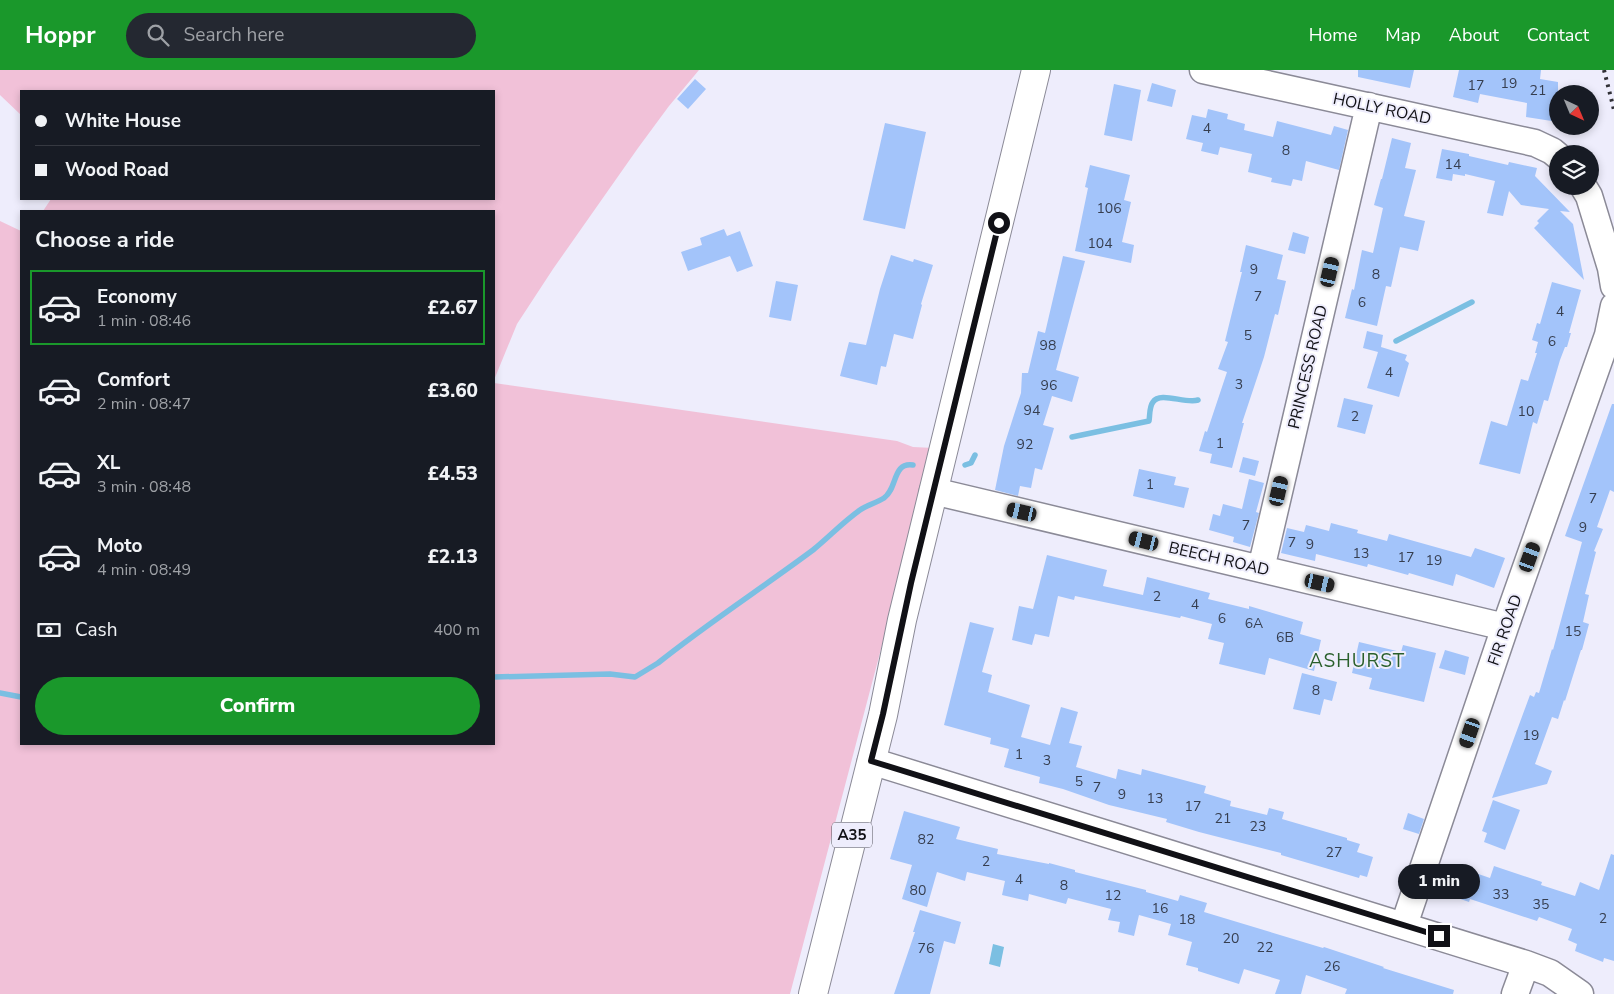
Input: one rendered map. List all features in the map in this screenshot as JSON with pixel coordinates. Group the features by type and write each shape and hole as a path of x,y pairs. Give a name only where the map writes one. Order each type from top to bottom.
{"main road":[{"name":"A35","path":"813,994 871,761 933,491 1036,70"}],"street":[{"name":"HOLLY ROAD","path":"1203,70 1535,143 1549,150"},
{"name":"PRINCESS ROAD","path":"1261,569 1369,106"},
{"path":"1588,195 1613,277"},
{"name":"FIR ROAD","path":"1404,925 1608,335 1614,306"},
{"name":"BEECH ROAD","path":"933,491 1506,627"},
{"path":"871,761 1526,964 1550,972 1580,994"},
{"path":"1515,994 1526,964"}],"shaded area":[{"path":"0,70 699,70 638,148 553,269 517,324 495,378 495,210 44,210 50,200 495,200 495,90 20,90 20,114 0,95"},
{"path":"0,221 20,231 20,745 495,745 495,383 897,441 913,447 934,448 790,994 0,994"}],"water":[{"path":"993,944 1004,947 1000,967 989,964"}],"building":[{"path":"1358,70 1414,70 1410,88 1358,77"},
{"path":"1459,70 1541,70 1540,79 1558,82 1558,85 1549,85 1549,121 1526,117 1527,103 1480,94 1478,103 1453,97"},
{"path":"695,79 706,89 688,109 677,99"},
{"path":"1152,83 1176,90 1172,107 1147,101"},
{"path":"1114,84 1141,90 1132,141 1104,135"},
{"path":"1208,109 1228,114 1227,119 1245,124 1244,130 1273,137 1277,121 1331,135 1334,126 1348,130 1339,170 1306,161 1302,181 1293,179 1291,186 1271,182 1272,178 1248,172 1252,154 1220,147 1218,155 1201,151 1203,143 1186,139 1192,115 1206,118"},
{"path":"885,123 926,132 905,229 863,220"},
{"path":"1392,138 1411,143 1405,168 1416,170 1404,216 1425,221 1418,251 1400,247 1391,287 1386,286 1377,326 1345,318 1352,289 1354,290 1362,250 1373,253 1383,208 1374,205"},
{"path":"1442,149 1469,154 1469,156 1508,165 1509,162 1537,168 1535,176 1549,190 1549,195 1553,195 1570,212 1560,211 1573,224 1584,280 1534,228 1539,223 1537,221 1549,209 1521,205 1509,191 1503,216 1487,213 1495,181 1465,174 1465,176 1453,174 1452,181 1436,178"},
{"path":"1090,165 1130,175 1124,200 1131,202 1122,242 1134,245 1131,263 1075,251 1088,188 1085,187"},
{"path":"724,229 727,236 740,231 753,266 737,272 730,256 688,271 681,252 702,245 700,238"},
{"path":"1293,232 1309,237 1305,254 1288,250"},
{"path":"1246,245 1283,255 1277,279 1286,281 1278,315 1275,314 1264,357 1242,423 1244,423 1232,468 1210,463 1212,454 1199,451 1227,372 1218,369 1228,342 1225,341 1242,272 1240,272"},
{"path":"891,255 913,262 914,259 933,265 913,339 894,334 886,367 881,366 877,385 840,376 849,342 866,345"},
{"path":"1063,256 1085,261 1056,370 1079,377 1072,402 1052,396 1043,425 1054,428 1042,470 1035,468 1031,488 1020,486 1018,496 995,490 1004,446 1021,393 1022,373 1028,373 1038,331 1045,333"},
{"path":"776,281 798,285 791,321 769,317"},
{"path":"1552,282 1581,290 1567,347 1565,347 1560,360 1548,401 1544,400 1537,424 1533,422 1520,474 1479,464 1491,421 1507,426 1521,379 1528,381 1537,353 1535,353 1538,342 1532,340 1537,323 1540,324"},
{"path":"1367,331 1383,335 1381,347 1407,355 1405,360 1409,363 1399,397 1367,388 1378,352 1363,348"},
{"path":"1344,398 1373,405 1365,434 1337,427"},
{"path":"1612,404 1614,404 1614,492 1610,490 1597,527 1603,529 1594,551 1596,552 1585,594 1589,595 1583,622 1589,624 1565,701 1558,719 1552,717 1535,764 1552,771 1547,784 1492,798 1530,695 1534,697 1536,692 1539,693 1553,650 1582,542 1565,536"},
{"path":"1243,457 1259,461 1255,476 1239,472"},
{"path":"1139,469 1176,477 1174,485 1189,488 1184,508 1133,496"},
{"path":"1249,479 1264,483 1256,512 1259,513 1250,547 1233,542 1234,537 1209,530 1213,514 1220,516 1223,504 1242,509"},
{"path":"1331,523 1358,530 1357,533 1387,541 1389,534 1471,557 1475,548 1505,558 1494,588 1456,574 1453,586 1409,573 1408,575 1368,564 1367,567 1316,554 1315,561 1281,553 1287,528 1304,532 1306,525 1329,531"},
{"path":"1047,555 1107,570 1103,586 1143,595 1147,577 1210,593 1208,599 1249,609 1249,606 1303,622 1300,634 1321,640 1314,671 1269,658 1265,675 1219,664 1224,643 1208,639 1212,624 1181,616 1180,618 1075,596 1074,600 1058,596 1049,637 1035,634 1032,645 1012,640 1019,606 1033,609"},
{"path":"970,622 994,628 982,672 992,675 988,692 1030,705 1021,737 1050,745 1061,707 1078,712 1069,743 1082,746 1076,767 1116,779 1118,769 1141,775 1142,769 1206,786 1204,793 1231,801 1230,806 1267,815 1269,808 1284,812 1282,819 1347,838 1347,840 1360,844 1357,852 1373,857 1367,877 1360,875 1359,878 1281,855 1281,853 1166,822 1167,819 1109,805 1039,783 1040,777 1004,767 1009,749 990,744 991,738 944,725"},
{"path":"1359,642 1401,652 1403,645 1436,653 1424,702 1369,689 1372,678 1352,673"},
{"path":"1445,650 1469,657 1465,675 1439,668"},
{"path":"1302,673 1337,682 1332,701 1324,699 1320,715 1293,709"},
{"path":"1493,800 1520,810 1505,850 1484,842 1487,833 1482,831"},
{"path":"904,811 960,827 956,839 998,849 997,854 1049,863 1075,870 1075,872 1146,890 1146,892 1178,901 1180,895 1207,903 1204,912 1324,947 1454,990 1453,994 1345,994 1347,989 1306,975 1301,994 1275,994 1280,980 1244,969 1239,984 1198,971 1198,968 1186,965 1192,942 1168,935 1171,924 1139,915 1134,936 1118,932 1120,922 1108,920 1111,909 1068,898 1066,904 1029,894 1028,901 1002,895 1005,881 967,872 965,881 937,872 927,907 902,899 912,865 890,859"},
{"path":"1408,813 1424,819 1419,834 1403,829"},
{"path":"1611,854 1614,855 1614,961 1604,958 1603,962 1575,951 1577,944 1568,940 1572,929 1539,917 1537,921 1470,899 1469,902 1449,895 1458,867 1490,878 1494,866 1542,882 1541,885 1575,896 1580,882 1599,890"},
{"path":"920,910 961,922 955,944 944,941 930,994 894,994 915,932 913,932"}],"waterway":[{"path":"1396,341 1472,302"},
{"path":"1072,437 1149,421 1151,406 1156,399 1198,400"},
{"path":"965,465 971,463 975,455"},
{"path":"495,677 610,674 635,677 658,663 813,550 860,510 884,498 888,494 898,471 906,465 913,465"},
{"path":"0,693 20,697"}],"railway":[{"path":"1604,70 1614,110"}],"district":[{"name":"ASHURST","path":"1357,661"}],"route":[{"path":"999,223 902,620 883,714 871,761 1439,936"}]}
